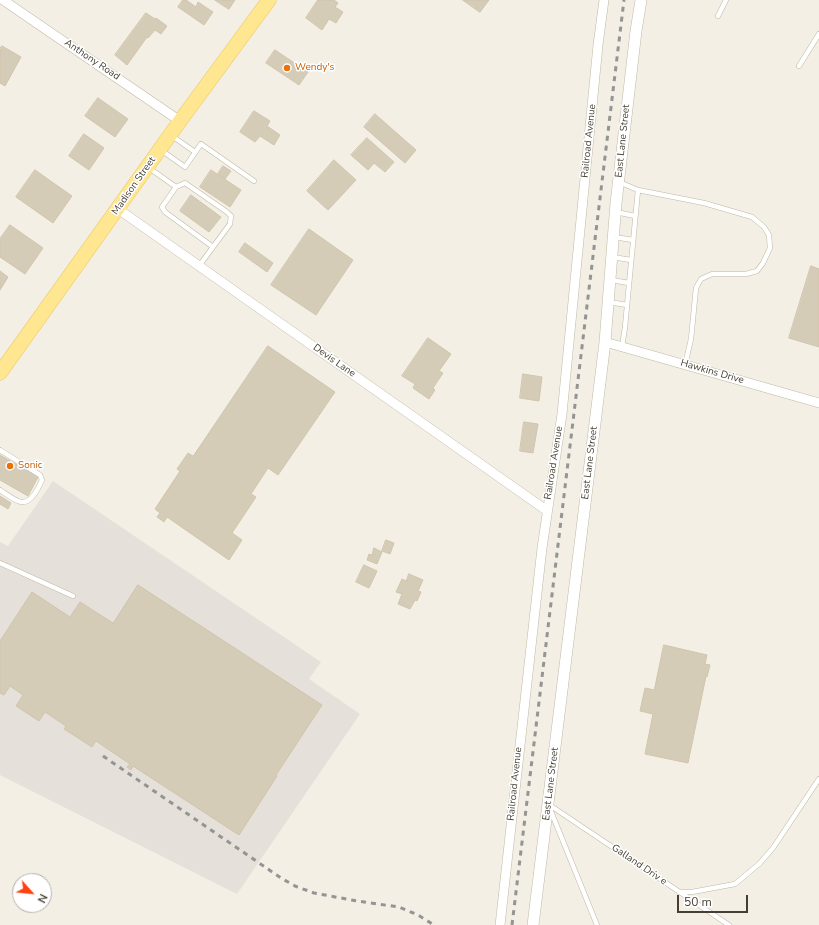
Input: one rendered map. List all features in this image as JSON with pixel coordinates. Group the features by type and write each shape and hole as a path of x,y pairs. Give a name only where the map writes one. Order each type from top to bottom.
{"main road":[{"name":"Madison Street","path":"0,373 148,167 170,134 269,0"}],"street":[{"name":"Anthony Road","path":"3,0 180,121"},
{"name":"Railroad Avenue","path":"500,925 540,564 562,414 598,45 604,0"},
{"name":"East Lane Street","path":"533,925 605,342 619,182 636,31 641,0"},
{"name":"Devis Lane","path":"118,209 546,510 548,506"},
{"name":"Hawkins Drive","path":"605,342 819,403"}],"lane":[{"path":"718,16 726,0"},
{"path":"799,66 819,34"},
{"path":"170,134 195,152"},
{"path":"160,149 184,167 201,144 254,181"},
{"path":"148,167 176,187"},
{"path":"619,182 638,190 704,203 752,217 764,227 769,235 770,248 763,263 757,271 746,274 712,274 702,279 696,288 691,339 685,365"},
{"path":"199,266 230,224 231,216 185,183 176,187 162,207 165,212 213,247"},
{"path":"622,347 638,190"},
{"path":"616,212 635,216"},
{"path":"614,237 633,240"},
{"path":"612,257 631,260"},
{"path":"610,280 629,283"},
{"path":"608,302 627,305"},
{"path":"0,450 40,475 42,480 30,499 23,502 16,500 0,490"},
{"path":"0,563 74,596"},
{"path":"679,892 692,892 735,884 759,864 773,848 819,779"},
{"path":"548,804 597,925"},
{"name":"Galland Driv e","path":"548,804 729,925"}],"shaded area":[{"path":"53,481 321,662 309,679 360,714 237,894 0,775 0,542 8,546"}],"building":[{"path":"183,0 186,0 196,7 198,2 213,12 204,25 178,7"},
{"path":"215,0 235,0 229,9"},
{"path":"318,0 334,0 338,3 335,7 343,12 336,23 329,19 322,30 306,18"},
{"path":"463,0 489,0 480,12"},
{"path":"146,13 167,26 161,34 155,30 148,38 147,37 127,65 115,55"},
{"path":"2,46 21,57 5,86 0,83 0,49"},
{"name":"Wendy's","path":"275,50 308,72 299,85 266,63"},
{"path":"98,98 128,119 115,137 85,116"},
{"path":"254,111 270,121 267,126 280,135 274,145 260,136 255,142 240,132"},
{"path":"375,114 416,150 405,163 364,127"},
{"path":"84,134 104,148 89,170 69,156"},
{"path":"367,138 394,162 385,172 374,163 368,170 351,155"},
{"path":"334,160 356,180 328,210 307,191"},
{"path":"223,166 231,171 225,179 218,174"},
{"path":"35,170 72,196 53,223 16,197"},
{"path":"211,170 241,190 230,207 200,187"},
{"path":"191,195 221,217 209,232 180,211"},
{"path":"10,225 43,248 25,274 0,257 0,239"},
{"path":"309,229 353,260 316,315 271,285"},
{"path":"245,243 273,263 267,272 239,252"},
{"path":"811,266 819,269 819,347 789,338"},
{"path":"0,271 8,277 0,290"},
{"path":"428,338 451,354 439,371 443,373 433,388 435,390 429,399 413,388 415,384 402,376"},
{"path":"268,346 335,392 278,475 268,468 251,494 256,497 232,533 242,540 229,560 167,517 164,522 157,517 160,513 155,509 180,471 177,469 188,453 193,456"},
{"path":"523,374 542,377 539,401 520,398"},
{"path":"524,422 538,424 533,453 520,451"},
{"name":"Sonic","path":"0,455 38,477 28,496 0,480"},
{"path":"0,496 11,503 8,509 0,504"},
{"path":"386,540 394,543 390,554 382,551"},
{"path":"374,548 382,552 377,564 367,560 369,554 372,555"},
{"path":"364,565 377,571 369,588 356,582"},
{"path":"409,574 423,580 418,591 421,592 417,601 415,600 410,609 398,604 402,594 396,592 402,579 406,581"},
{"path":"138,585 322,705 239,835 133,766 131,770 127,767 130,764 96,741 92,747 64,729 66,726 45,712 39,721 16,706 23,695 10,686 4,695 0,693 0,641 32,592 70,617 80,602 113,623"},
{"path":"664,645 707,655 705,664 710,665 707,677 706,676 688,763 645,754 653,714 640,711 645,688 654,690"}],"railway":[{"path":"512,925 624,0"},
{"path":"103,756 281,878 295,886 314,893 399,907 418,915 434,925"}],"place":[{"name":"Wendy's","path":"287,68"},
{"name":"Sonic","path":"10,466"}]}
